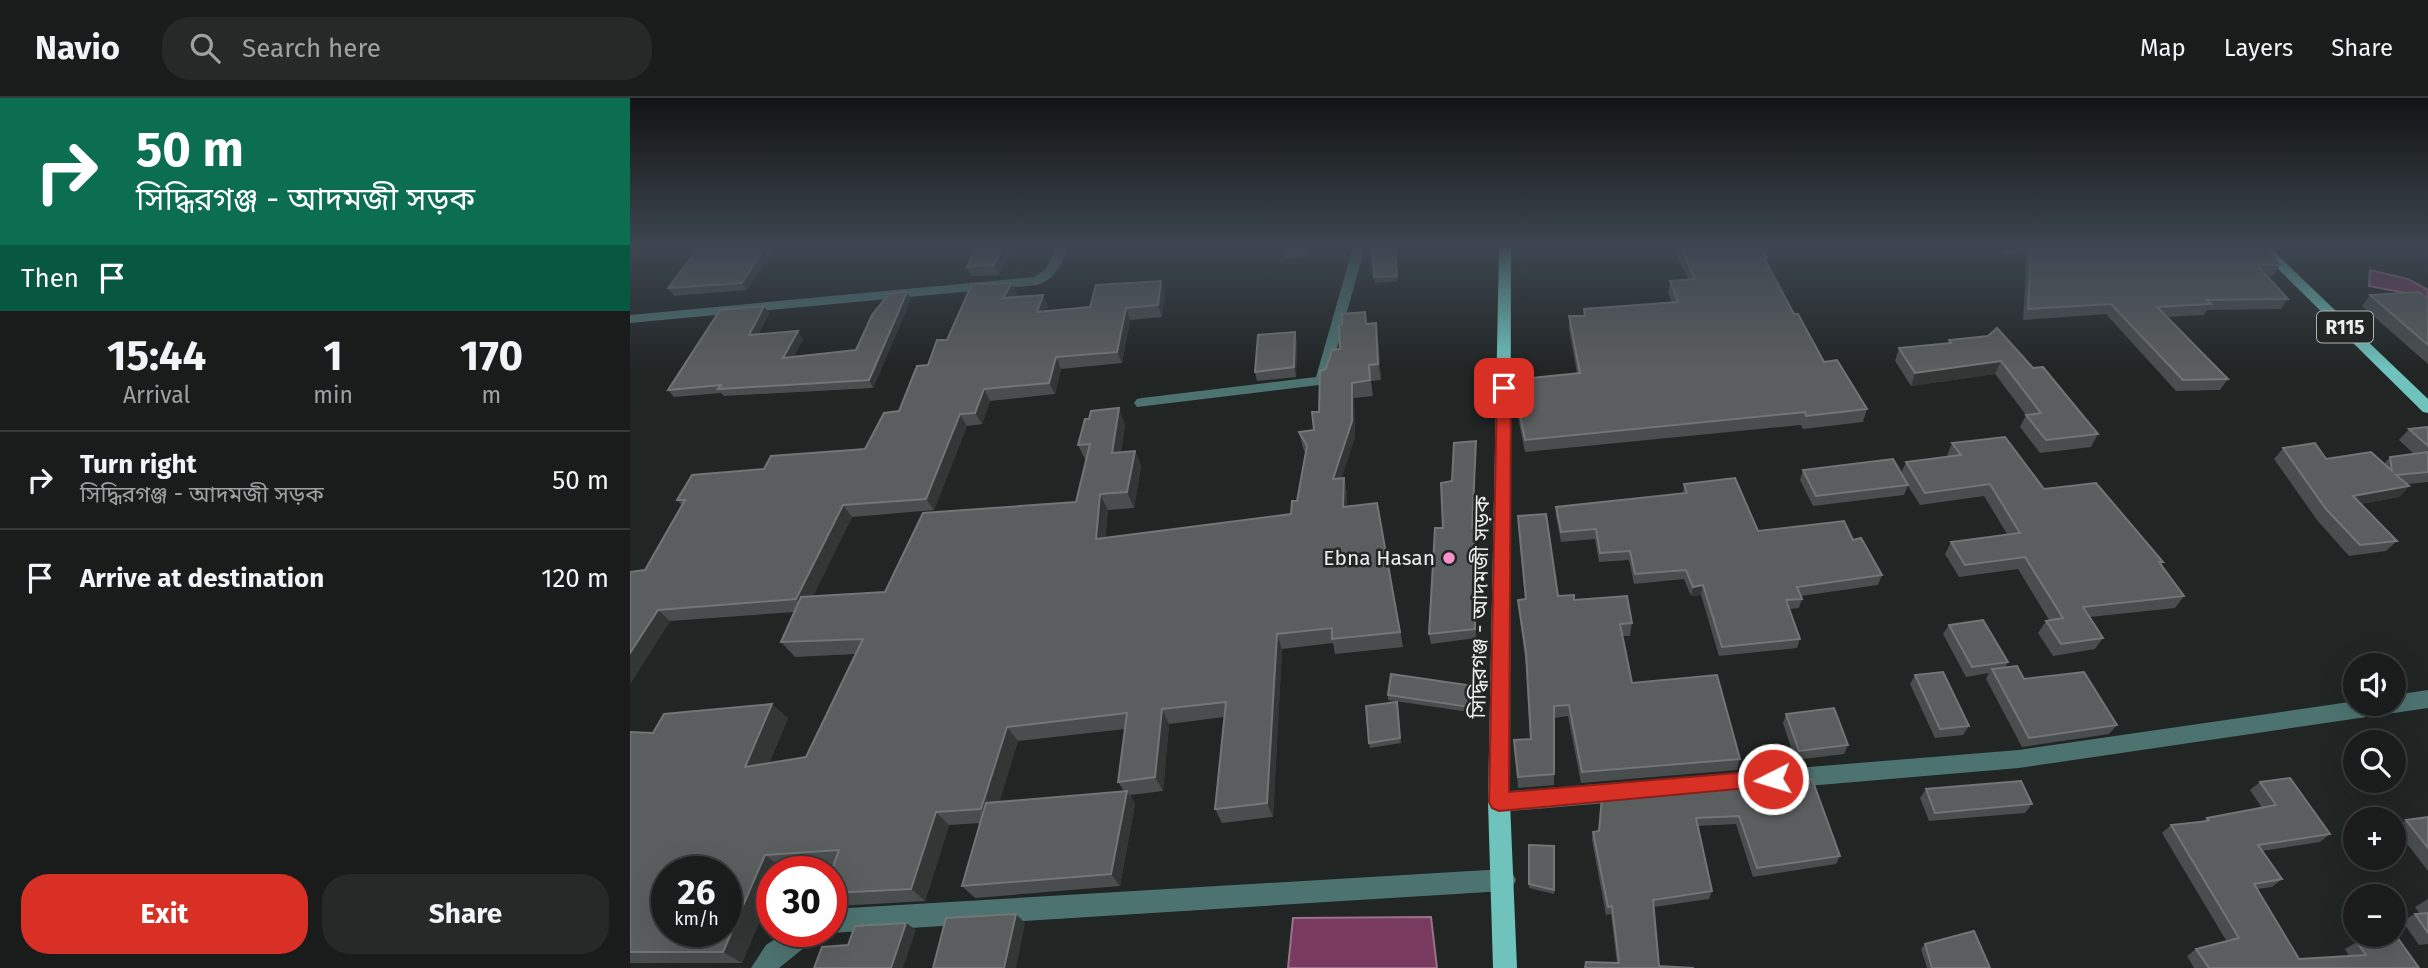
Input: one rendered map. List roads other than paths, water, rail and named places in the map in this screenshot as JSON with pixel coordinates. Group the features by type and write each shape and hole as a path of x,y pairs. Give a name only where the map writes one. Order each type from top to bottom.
{"main road":[{"name":"সিদ্ধিরগঞ্জ - আদমজী সড়ক","path":"1505,288 1499,802 1504,880 1505,968"},
{"name":"R115","path":"2304,288 2428,408"}],"street":[{"path":"630,319 966,288"},
{"path":"1142,403 1322,381 1348,288"},
{"path":"1499,802 2019,759 2428,699"},
{"path":"847,920 1504,880"},
{"path":"763,968 785,947"}],"place":[{"name":"Ebna Hasan","path":"1449,558"}]}
